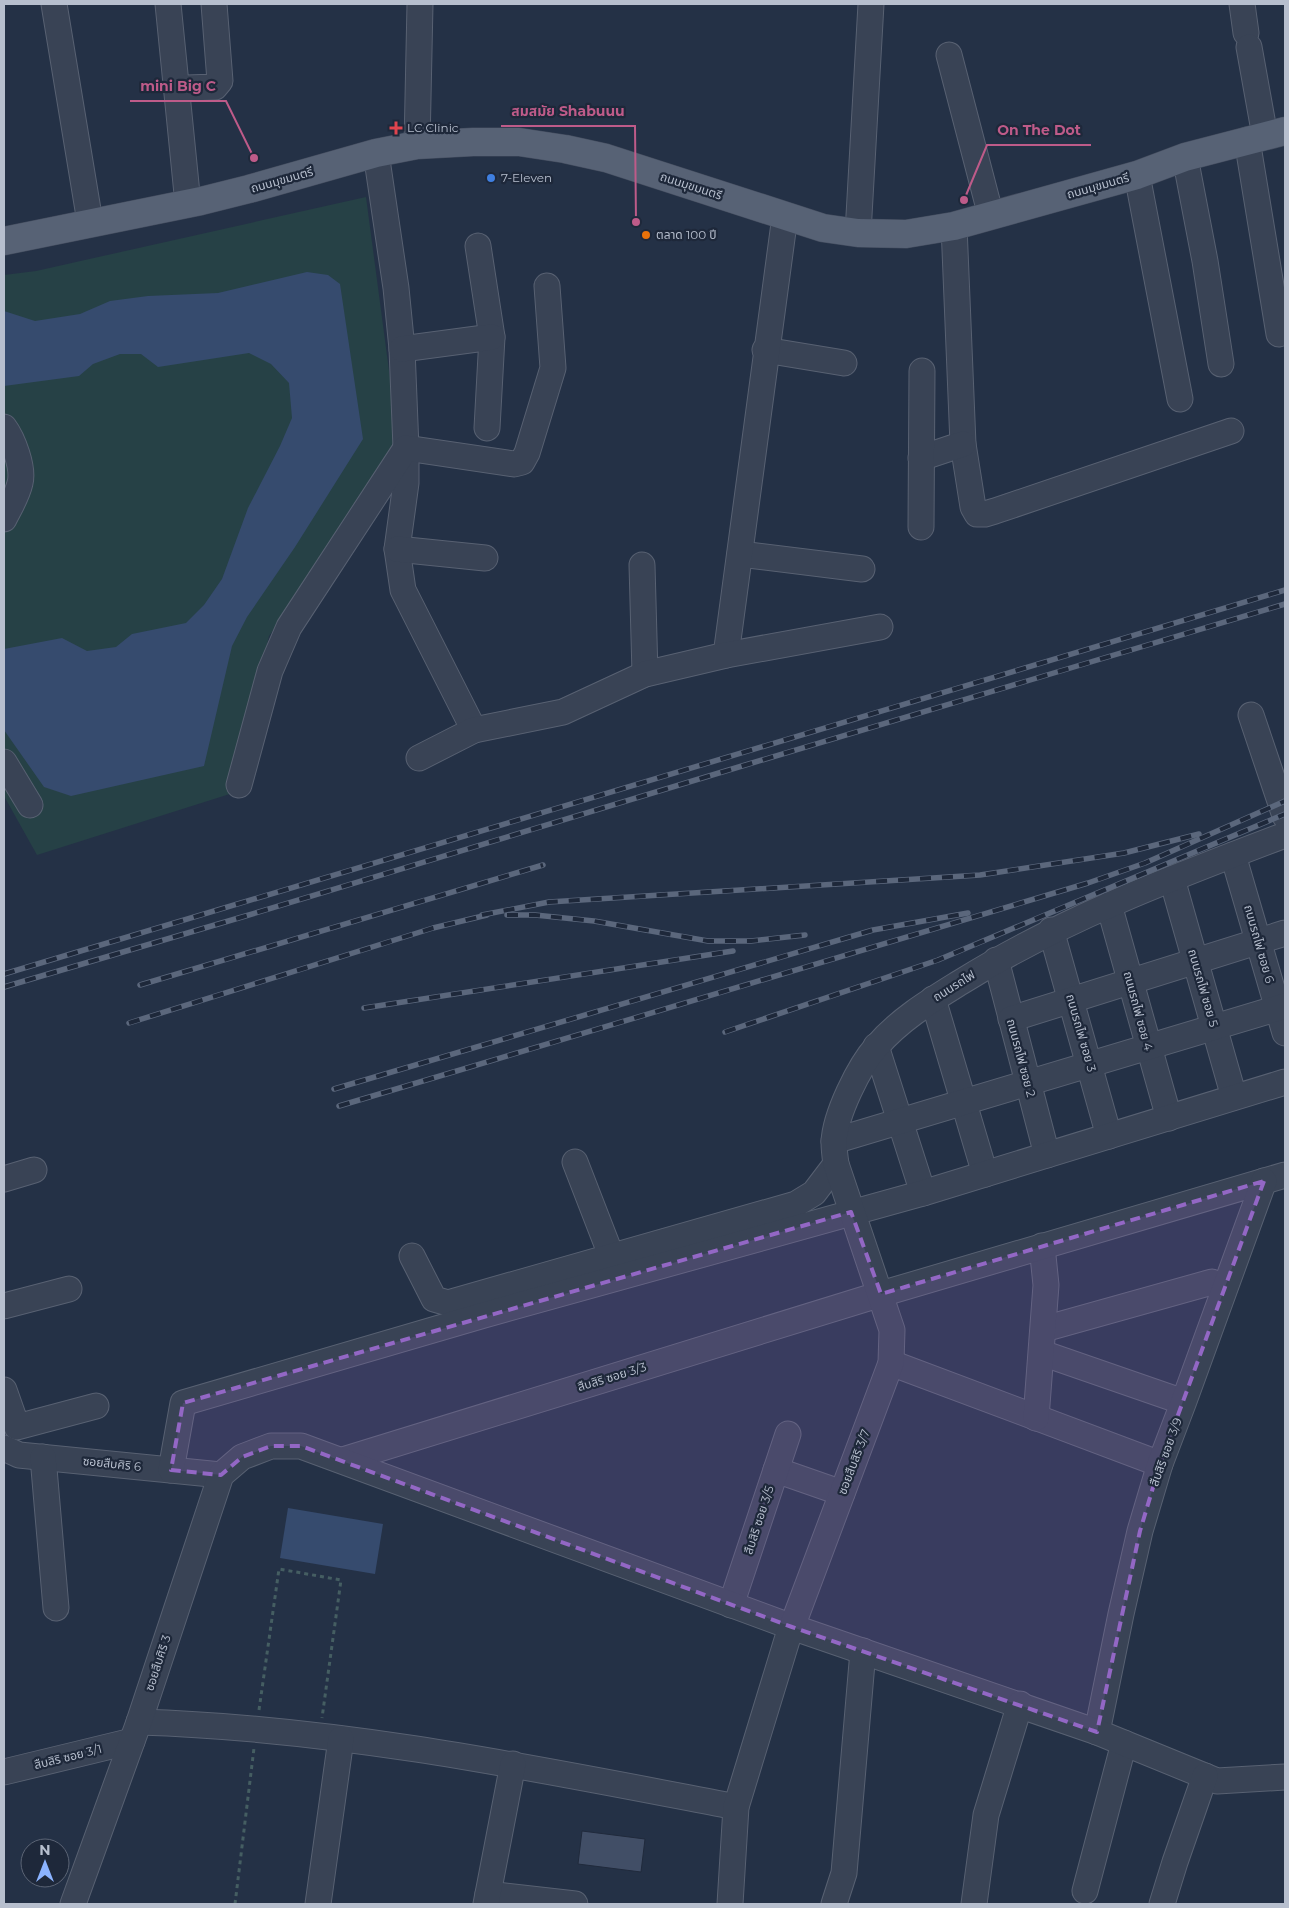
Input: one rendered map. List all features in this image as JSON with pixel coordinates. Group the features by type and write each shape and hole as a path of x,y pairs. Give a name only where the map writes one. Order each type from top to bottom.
{"main road":[{"name":"ถนนมุขมนตรี","path":"4,241 195,202 376,153 417,145 473,142 519,142 565,149 606,158 823,228 858,233 906,234 954,226 991,216 1137,175 1186,157 1266,136"}],"street":[{"path":"54,4 90,222"},
{"path":"168,4 195,202"},
{"path":"179,4 187,88 192,107 195,202"},
{"path":"187,88 215,87 220,81 214,4"},
{"path":"417,145 420,4"},
{"path":"858,233 871,4"},
{"path":"1242,4 1266,136 1280,334"},
{"path":"949,55 991,216"},
{"path":"376,153 396,288 402,349 406,483 397,549 403,590 474,730"},
{"path":"1186,157 1221,364"},
{"path":"1137,175 1180,399"},
{"path":"726,655 784,216"},
{"path":"954,226 963,444 973,507 977,514 985,514 1231,431"},
{"path":"478,246 492,337 487,428"},
{"path":"406,448 514,464 522,462 527,453 554,368 546,286"},
{"path":"402,349 492,337"},
{"path":"765,350 844,363"},
{"path":"921,527 922,370"},
{"path":"4,427 9,434 18,458 21,481 4,519"},
{"path":"921,458 963,444"},
{"path":"239,785 270,671 289,626 406,448"},
{"path":"397,549 485,558"},
{"path":"740,554 862,570"},
{"path":"642,566 645,674"},
{"path":"419,758 474,730 563,712 645,674 726,655 880,627"},
{"path":"1251,715 1285,816"},
{"path":"4,762 30,805"},
{"name":"ถนนรถไฟ","path":"835,1153 843,1104 858,1074 876,1046 902,1022 933,999 996,960 1052,930 1109,904 1285,835"},
{"name":"ถนนรถไฟ ซอย 6","path":"1233,855 1258,942 1281,1007 1285,1033"},
{"name":"ถนนรถไฟ ซอย 5","path":"1172,879 1234,1097"},
{"name":"ถนนรถไฟ ซอย 4","path":"1109,904 1168,1118"},
{"name":"ถนนรถไฟ ซอย 3","path":"1052,930 1109,1136"},
{"path":"1011,1019 1285,933"},
{"name":"ถนนรถไฟ ซอย 2","path":"996,960 1047,1155"},
{"path":"933,999 985,1174"},
{"path":"412,1256 434,1299 448,1303 796,1204 814,1193 835,1153 900,1121 1281,1007"},
{"path":"876,1046 923,1193"},
{"path":"171,1470 183,1403 484,1315 923,1193 1285,1082"},
{"path":"835,1153 851,1212 880,1294"},
{"path":"575,1162 612,1255"},
{"path":"4,1179 34,1170"},
{"name":"สืบสิริ ซอย 3/9","path":"880,1294 1274,1178"},
{"name":"สืบสิริ ซอย 3/9","path":"1097,1732 1120,1614 1140,1531 1160,1464 1274,1178"},
{"path":"1036,1418 1046,1285 1042,1246"},
{"path":"1043,1341 1212,1282"},
{"path":"4,1306 69,1289"},
{"name":"ซอยสืบสิริ 3/7","path":"730,1904 736,1807 792,1627 891,1363 892,1330 880,1294"},
{"name":"สืบสิริ ซอย 3/3","path":"343,1460 880,1294"},
{"path":"1043,1341 1172,1398"},
{"path":"891,1363 1160,1464"},
{"path":"4,1390 17,1427 96,1406"},
{"name":"สืบสิริ ซอย 3/5","path":"731,1604 788,1434"},
{"path":"221,1475 242,1457 271,1446 301,1446 792,1627 1097,1732 1217,1782 1285,1777"},
{"name":"ซอยสืบศิริ 6","path":"4,1448 19,1455 221,1475"},
{"path":"43,1457 56,1608"},
{"path":"776,1470 842,1493"},
{"name":"ซอยสืบศิริ 3","path":"73,1904 135,1732 221,1475"},
{"path":"834,1904 844,1873 862,1651"},
{"path":"974,1904 986,1815 1020,1704"},
{"name":"สืบสิริ ซอย 3/1","path":"4,1772 135,1732 256,1728 513,1764 736,1807"},
{"path":"318,1904 330,1737"},
{"path":"1085,1891 1124,1743"},
{"path":"513,1764 487,1899 575,1904"},
{"path":"1162,1904 1205,1776"}],"path":[{"path":"279,1570 341,1580 330,1737"}],"highlighted area":[{"path":"1264,1181 1160,1464 1140,1531 1097,1732 792,1627 301,1446 271,1446 242,1457 221,1475 171,1470 183,1403 851,1212 881,1294"}],"green space":[{"path":"366,197 399,446 335,547 269,636 233,793 37,855 4,796 4,275 36,271"}],"water":[{"path":"307,272 328,275 340,284 363,439 295,547 247,617 232,646 204,766 71,796 44,787 4,730 4,649 62,638 87,651 116,647 132,634 186,623 204,605 222,579 248,508 280,446 292,418 289,383 271,364 249,353 158,367 141,354 120,354 93,364 79,376 4,386 4,311 35,321 80,314 110,301 148,296 218,293"},
{"path":"288,1508 383,1524 375,1574 280,1558"}],"building":[{"path":"582,1831 645,1839 641,1872 578,1864"}],"railway":[{"path":"4,974 1285,590"},
{"path":"4,987 1285,604"},
{"path":"339,1106 1088,883 1145,863 1285,801"},
{"path":"725,1032 938,960 1285,814"},
{"path":"482,915 549,902 980,875 1124,853 1199,834"},
{"path":"140,985 543,865"},
{"path":"334,1089 873,930 968,913"},
{"path":"129,1023 433,928 487,915"},
{"path":"507,915 535,915 594,921 708,941 751,941 805,935"},
{"path":"364,1008 733,951"}],"place":[{"name":"LC Clinic","path":"396,128"},
{"name":"mini Big C","path":"254,158"},
{"name":"7-Eleven","path":"491,178"},
{"name":"On The Dot","path":"964,200"},
{"name":"สมสมัย Shabuuu","path":"636,222"},
{"name":"ตลาด 100 ปี","path":"646,235"}]}
